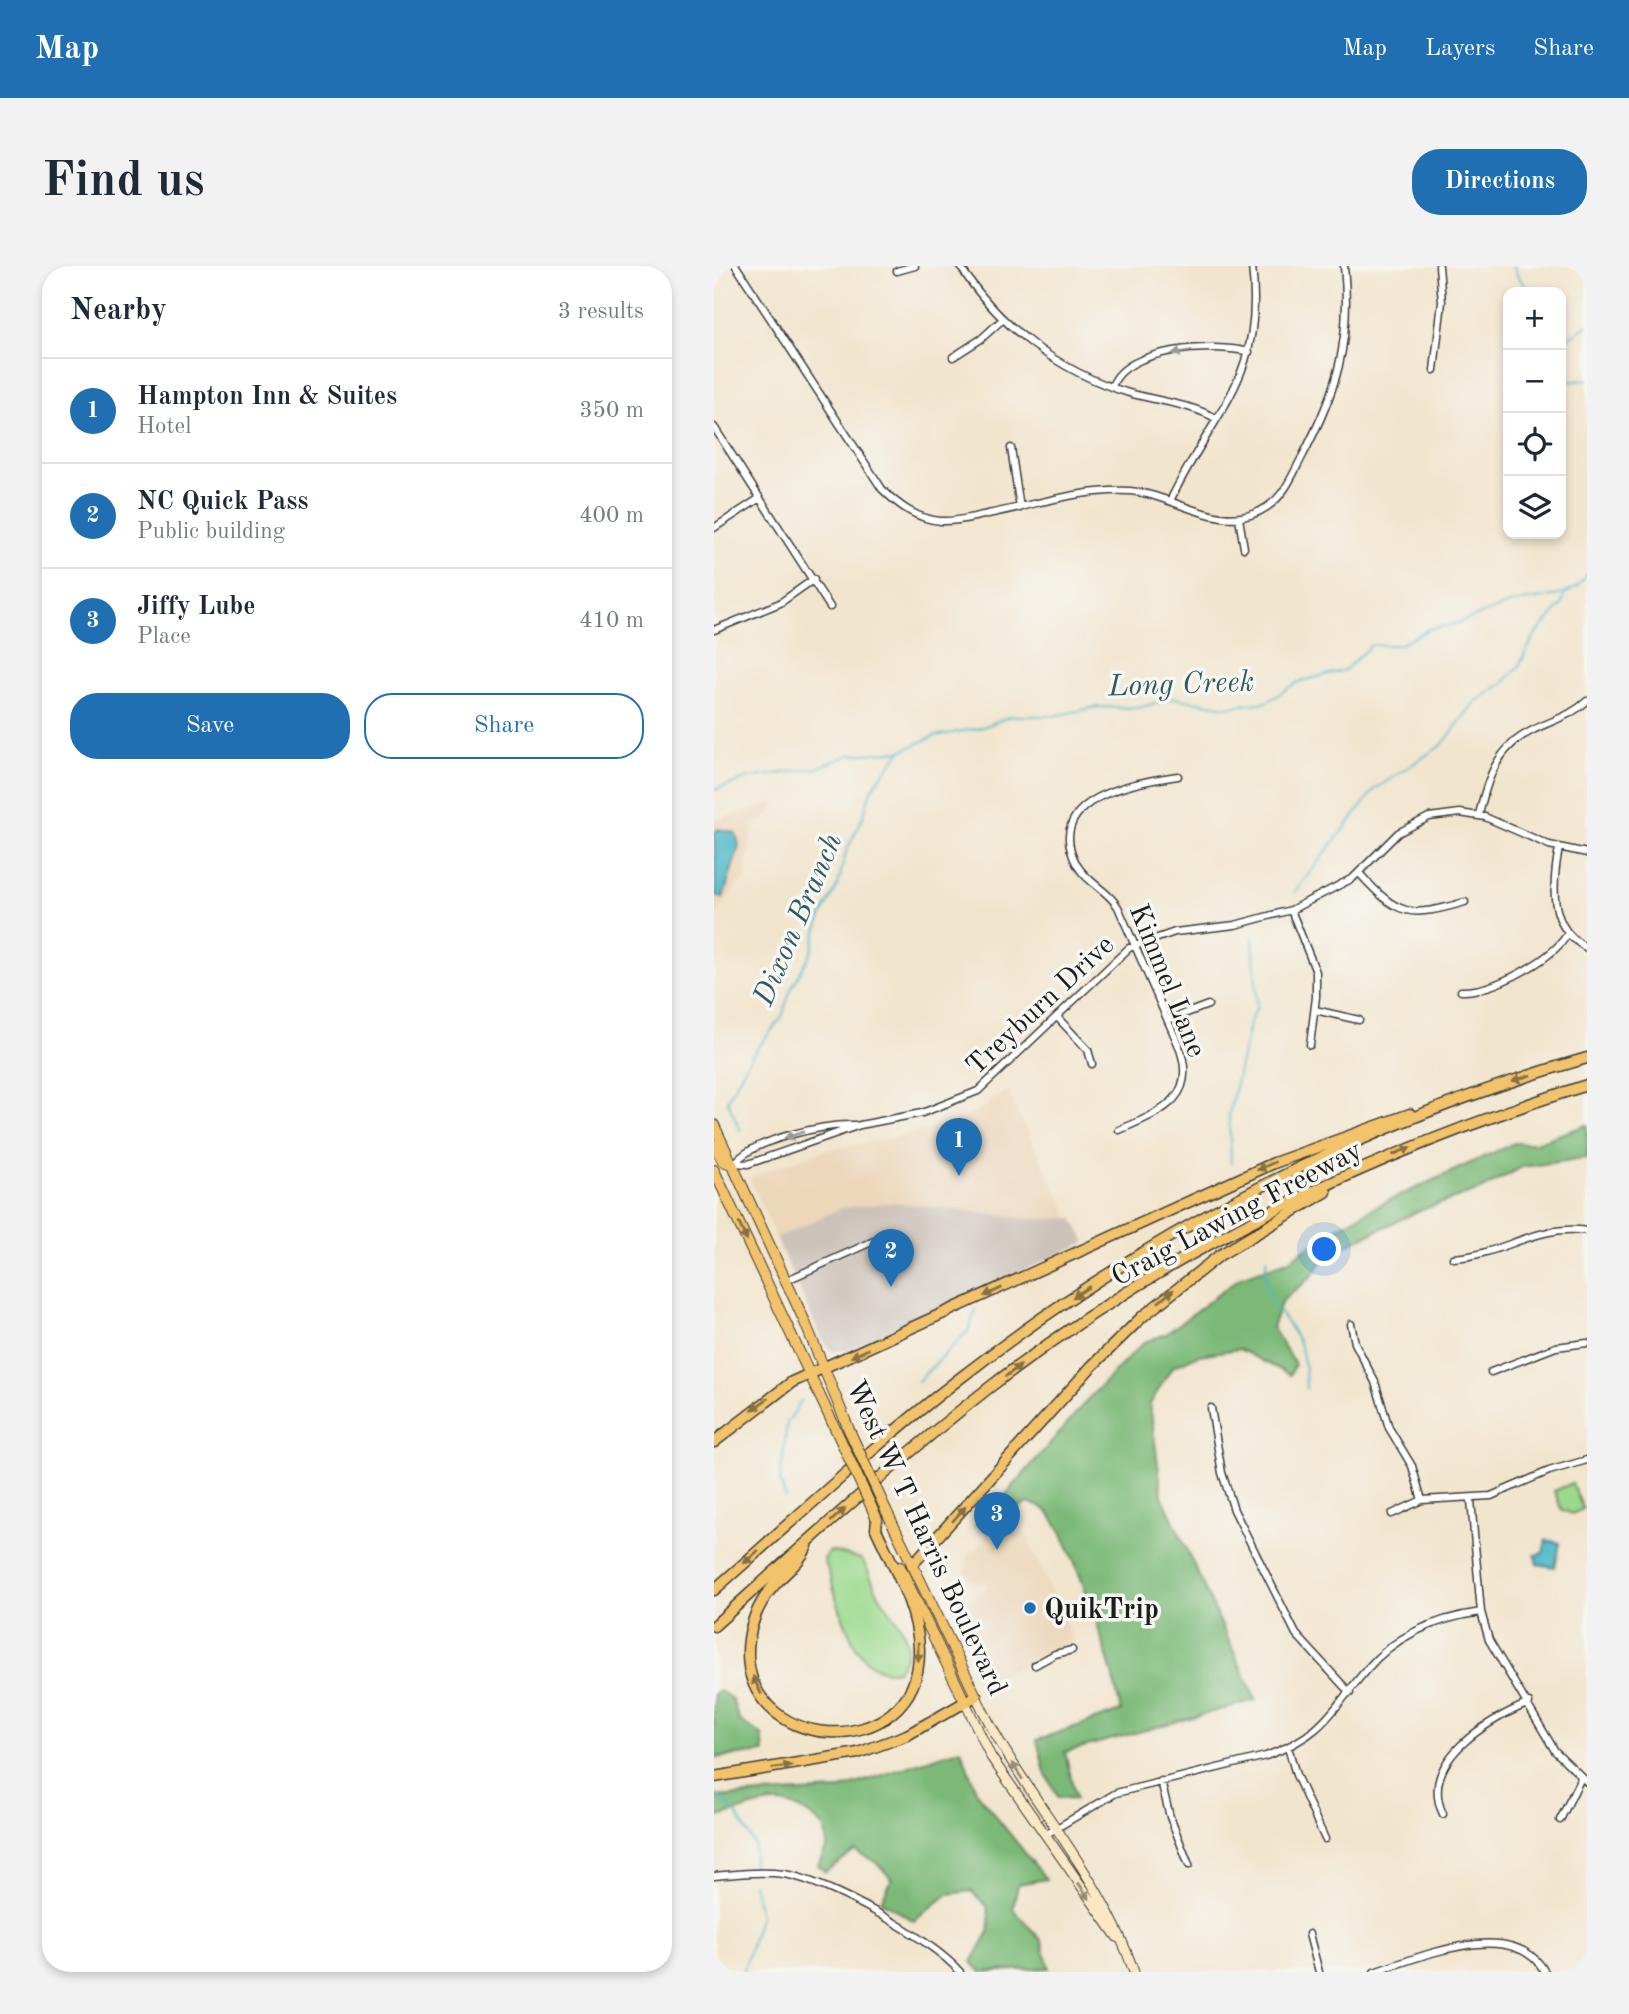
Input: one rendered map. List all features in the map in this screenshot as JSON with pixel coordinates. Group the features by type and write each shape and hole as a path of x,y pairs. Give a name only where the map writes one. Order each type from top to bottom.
{"highway":[{"name":"Craig Lawing Freeway","path":"714,1590 900,1426 1005,1344 1072,1297 1197,1221 1259,1188 1369,1136 1447,1105 1587,1058"},
{"name":"Craig Lawing Freeway","path":"714,1626 945,1423 1068,1332 1196,1252 1290,1202 1373,1164 1468,1125 1587,1086"},
{"path":"714,1442 792,1382 1274,1163 1389,1119 1447,1105"},
{"path":"912,1564 1091,1367 1142,1317 1220,1255 1373,1164"},
{"path":"808,1542 803,1557 774,1584 757,1612 749,1638 749,1661 764,1698 784,1718 819,1733 853,1732 878,1721 896,1707 911,1685 919,1659 918,1637 910,1604 876,1529 877,1519"},
{"path":"714,1777 858,1753 907,1735 976,1696"}],"main road":[{"name":"West W T Harris Boulevard","path":"714,1125 825,1368 868,1472 976,1696 1008,1758 1056,1827 1115,1923 1134,1972"},
{"path":"714,1146 723,1161 733,1163"},
{"name":"West W T Harris Boulevard","path":"714,1170 991,1758 1128,1953"}],"street":[{"path":"736,266 882,489 895,502 925,518 942,521 1121,491 1171,499 1210,516 1239,518 1259,512 1281,494 1327,409 1344,347 1348,312 1344,266"},
{"path":"898,271 915,266"},
{"path":"960,266 1003,319 1054,359 1112,387 1217,419"},
{"path":"1171,499 1240,378 1249,352 1255,314 1251,266"},
{"path":"1434,370 1442,302 1439,266"},
{"path":"953,357 981,339 1003,319"},
{"path":"1112,387 1122,369 1145,357 1217,346 1249,352"},
{"path":"714,427 830,607"},
{"path":"1011,448 1020,508"},
{"path":"714,528 760,498"},
{"path":"1239,518 1244,548"},
{"path":"714,630 780,603 814,579"},
{"path":"1479,815 1493,767 1508,747 1534,729 1570,715 1587,701"},
{"name":"Kimmel Lane","path":"1119,1130 1162,1111 1180,1091 1185,1068 1168,1020 1114,900 1077,866 1070,847 1072,827 1080,810 1097,796 1178,776"},
{"name":"Treyburn Drive","path":"733,1163 748,1164 860,1125 922,1113 978,1091 1120,954 1134,945 1175,932 1235,925 1291,910 1359,873 1390,840 1415,823 1451,814 1479,815 1559,848 1587,853"},
{"path":"1559,848 1553,892 1567,935 1587,948"},
{"path":"1359,873 1387,902 1408,913 1431,912 1465,902"},
{"path":"1291,910 1314,964 1315,1010 1310,1045"},
{"path":"1461,990 1480,989 1517,973 1552,950 1567,935"},
{"path":"1168,1020 1208,1005"},
{"path":"1315,1010 1359,1020"},
{"path":"1057,1017 1088,1050 1092,1064"},
{"name":"Treyburn Drive","path":"733,1163 744,1152 810,1130 835,1125 860,1125"},
{"path":"1453,1258 1492,1253 1549,1230 1587,1231"},
{"path":"785,1281 885,1236 894,1236 902,1242"},
{"path":"1351,1325 1355,1343 1375,1382 1389,1428 1412,1466 1422,1500"},
{"path":"1491,1372 1556,1347 1587,1343"},
{"path":"1211,1408 1222,1473 1234,1510 1296,1634 1350,1693"},
{"path":"1392,1514 1422,1500 1471,1500 1491,1496 1549,1471 1587,1460"},
{"path":"1471,1500 1480,1612 1492,1647 1529,1703 1555,1751 1584,1780 1560,1820"},
{"path":"1045,1835 1116,1794 1255,1759 1288,1746 1318,1728 1350,1693 1374,1661 1418,1629 1441,1618 1480,1612"},
{"path":"1034,1665 1055,1654 1072,1650"},
{"path":"1443,1814 1436,1791 1442,1770 1480,1727 1529,1703"},
{"path":"1288,1746 1296,1775 1325,1839"},
{"path":"1161,1782 1170,1817 1189,1865"},
{"path":"714,1876 781,1874 821,1885 934,1947 960,1972"},
{"path":"1309,1934 1319,1972"},
{"path":"1374,1972 1456,1947 1487,1943 1528,1952 1545,1972"}],"shaded area":[{"path":"776,802 771,814 753,826 744,882 740,881 714,918 714,820"},
{"path":"1007,1091 1070,1218 1028,1219 895,1202 841,1208 776,1238 749,1177 825,1150 883,1140 951,1123 974,1113"},
{"path":"895,1202 1028,1219 1073,1218 1086,1242 847,1350 832,1351 822,1339 776,1238 841,1208"},
{"path":"1009,1521 1023,1529 1074,1641 993,1679 965,1603 988,1587 983,1581 978,1585 964,1571 968,1566 966,1558 993,1529"}],"green space":[{"path":"1587,1125 1587,1158 1522,1167 1480,1190 1418,1211 1328,1254 1311,1277 1282,1301 1272,1327 1295,1364 1290,1375 1239,1349 1199,1355 1172,1367 1150,1404 1162,1496 1256,1700 1065,1752 1076,1799 1058,1797 1045,1773 1037,1740 1121,1711 1110,1666 1070,1550 1046,1510 1029,1503 975,1526 1010,1490 1088,1399 1144,1342 1166,1334 1241,1277 1288,1261 1325,1235 1375,1207 1514,1143 1535,1143"},
{"path":"1572,1483 1583,1509 1572,1514 1562,1510 1554,1491"},
{"path":"830,1551 861,1559 878,1593 897,1621 906,1639 907,1649 897,1670 881,1670 867,1661 856,1647 847,1630 824,1559"},
{"path":"720,1691 732,1699 739,1720 762,1735 764,1752 714,1758 714,1694"},
{"path":"961,1749 977,1793 1046,1879 1018,1884 1013,1909 1042,1941 1049,1968 981,1972 972,1962 990,1930 988,1907 971,1891 948,1894 914,1921 881,1901 892,1879 876,1862 855,1851 825,1872 818,1865 827,1847 825,1828 797,1808 773,1803 714,1818 714,1797 838,1790"}],"water":[{"path":"718,829 736,833 739,846 723,898 716,896 714,833"},
{"path":"1546,1540 1560,1543 1555,1567 1537,1564 1535,1555 1543,1553"}],"waterway":[{"path":"1514,266 1526,287"},
{"path":"1566,339 1587,326"},
{"path":"1566,382 1587,380"},
{"name":"Long Creek","path":"714,790 749,778 817,768 849,755 901,751 935,736 980,728 1011,716 1054,716 1097,707 1138,708 1174,698 1227,707 1267,702 1298,682 1345,670 1371,645 1399,645 1429,629 1455,624 1512,603 1564,594 1577,587 1587,574"},
{"path":"1294,893 1375,789 1442,745 1475,702 1502,684 1518,668 1534,636 1561,606 1564,597"},
{"name":"Dixon Branch","path":"740,1130 727,1100 752,1055 782,1017 790,991 811,953 821,917 838,885 846,852 863,817 871,790 900,752"},
{"path":"1231,1163 1229,1114 1250,1021 1257,1007 1253,938"},
{"path":"1267,1258 1266,1286 1300,1346 1306,1389"},
{"path":"918,1381 968,1331 976,1310"},
{"path":"786,1498 780,1482 787,1423 802,1400"},
{"path":"714,1793 735,1811 755,1846 752,1869"},
{"path":"743,1972 760,1915 753,1883"}],"place":[{"name":"Hampton Inn & Suites","path":"959,1176"},
{"name":"NC Quick Pass","path":"891,1287"},
{"name":"Jiffy Lube","path":"997,1550"},
{"name":"QuikTrip","path":"1030,1608"}]}
